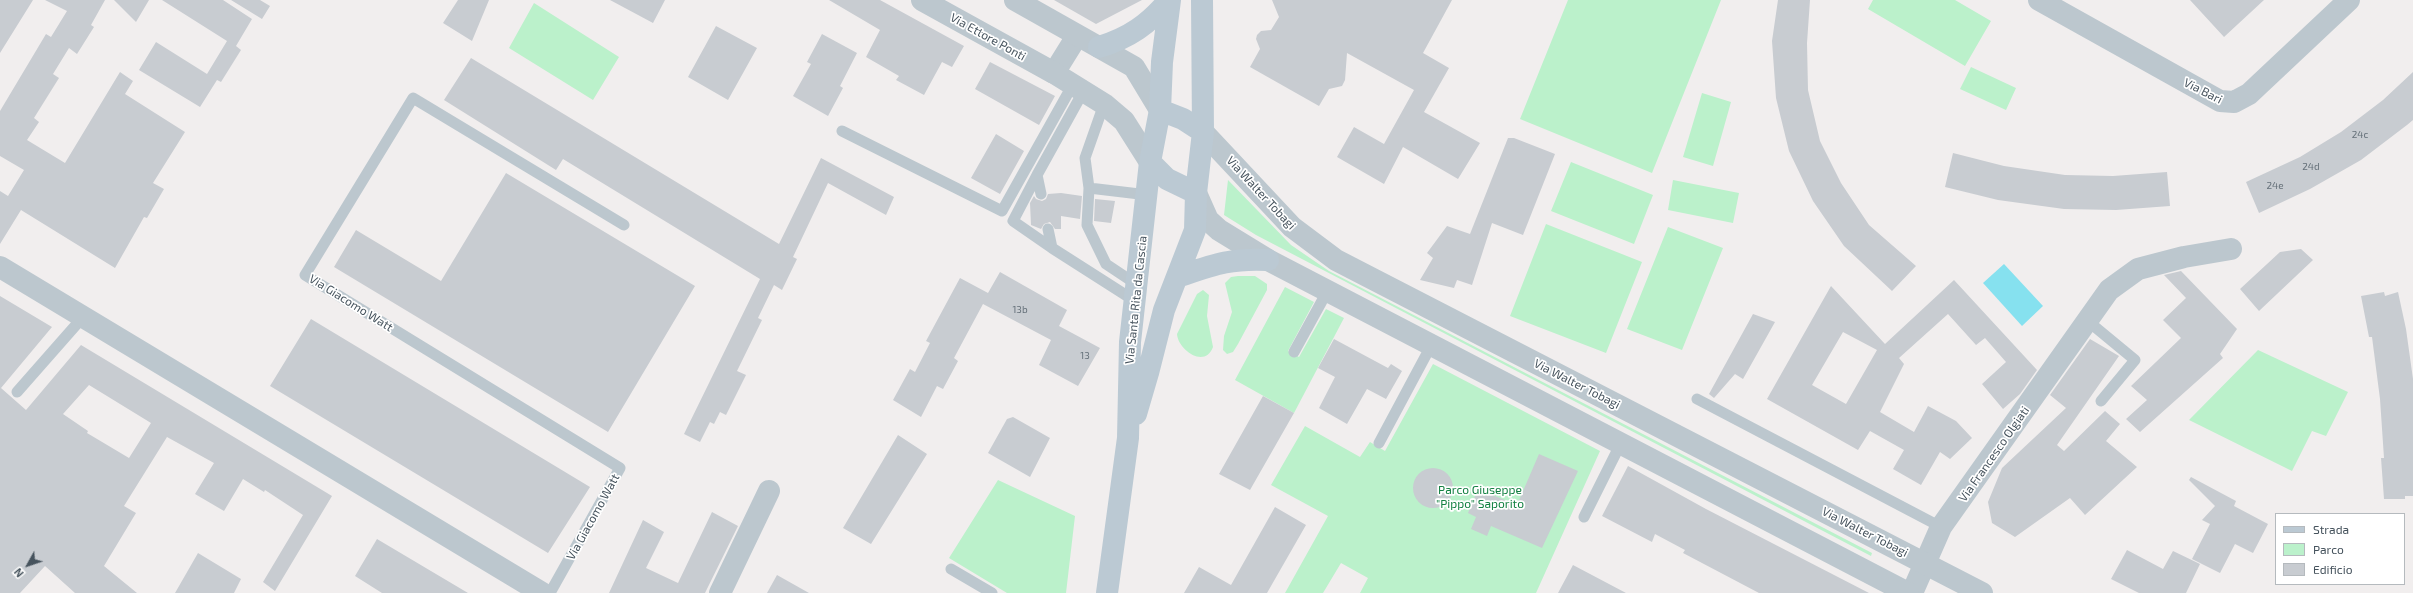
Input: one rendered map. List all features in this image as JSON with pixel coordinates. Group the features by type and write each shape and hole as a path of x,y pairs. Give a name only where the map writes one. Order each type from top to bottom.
{"main road":[{"path":"1099,47 1132,34 1154,19 1169,0"},
{"path":"1169,0 1162,62 1160,110 1183,119 1203,132"},
{"path":"1202,0 1203,132"},
{"name":"Via Santa Rita da Cascia","path":"1107,593 1128,438 1130,342 1135,292 1148,195 1150,162 1160,110"},
{"name":"Via Santa Rita da Cascia","path":"1128,438 1148,373 1164,310 1195,230 1196,193 1203,132"},
{"path":"1150,162 1168,179 1196,193"},
{"path":"1177,276 1222,262 1240,259 1268,260"}],"street":[{"name":"Via Ettore Ponti","path":"922,0 1054,73 1104,104 1124,121 1150,162"},
{"path":"1015,0 1134,68 1160,110"},
{"name":"Via Bari","path":"2038,0 2220,101 2231,103 2249,94 2349,0"},
{"path":"1054,73 1077,36"},
{"name":"Via Walter Tobagi","path":"1203,132 1292,227 1336,260 1982,593"},
{"path":"1196,193 1208,220 1268,260 1908,593"},
{"name":"Via Francesco Olgiati","path":"1912,593 1941,527 2089,322 2109,290 2138,269 2184,257 2231,248"},
{"path":"0,267 542,593"},
{"path":"720,593 768,491"}],"lane":[{"path":"842,132 1002,211 1078,89"},
{"path":"1078,89 1037,175 1013,221 1052,248 1135,292"},
{"name":"Via Giacomo Watt","path":"550,593 620,468 305,275 413,98 624,225"},
{"path":"1104,104 1085,158 1089,188 1087,225 1106,264 1135,292"},
{"path":"1037,175 1041,194"},
{"path":"1089,188 1148,195"},
{"path":"1048,229 1052,248"},
{"path":"1294,352 1328,290"},
{"path":"17,392 83,317"},
{"path":"2089,322 2135,360 2101,401"},
{"path":"1379,443 1432,344"},
{"path":"1698,400 1941,527"},
{"path":"1584,517 1621,443"},
{"path":"951,569 992,593"}],"green space":[{"path":"1568,0 1721,0 1652,173 1520,119"},
{"path":"1873,0 1955,0 1991,21 1965,66 1868,9"},
{"path":"534,3 619,57 593,100 509,48"},
{"path":"1971,67 2016,88 2006,110 1960,89"},
{"path":"1702,93 1731,102 1713,166 1683,157"},
{"path":"1571,162 1653,195 1634,244 1551,211"},
{"path":"1228,180 1291,245 1329,271 1872,553 1871,556 1256,235 1224,215"},
{"path":"1673,180 1739,193 1733,223 1668,210"},
{"path":"1546,224 1642,262 1606,353 1510,316"},
{"path":"1668,227 1723,248 1682,350 1627,329"},
{"path":"1255,276 1267,284 1267,290 1233,352 1227,354 1223,350 1224,336 1232,312 1225,283 1231,277"},
{"path":"1285,287 1314,302 1288,351 1299,357 1326,309 1344,318 1294,413 1235,380"},
{"path":"1203,290 1209,295 1207,316 1213,347 1209,353 1198,357 1192,355 1182,346 1177,334 1197,294"},
{"path":"2258,350 2348,392 2326,436 2312,431 2292,471 2189,420"},
{"name":"Parco Giuseppe \"Pippo\" Saporito","path":"1433,364 1600,451 1536,593 1360,593 1368,578 1341,563 1323,593 1285,593 1328,516 1271,485 1305,426 1360,457 1370,442 1385,451"},
{"path":"998,480 1075,516 1066,593 1007,593 949,558"}],"water":[{"path":"2004,264 2043,306 2022,326 1983,283"}],"building":[{"path":"0,0 33,0 0,53"},
{"path":"45,0 105,0 91,25 94,27 77,54 69,48 53,74 59,78 34,118 39,122 27,140 65,163 120,72 133,81 125,94 185,132 153,183 164,189 147,218 144,217 115,268 21,210 0,244 0,191 8,196 24,170 0,156 0,111 46,34 51,37 67,11"},
{"path":"114,0 149,0 136,22"},
{"path":"162,0 223,0 252,19 236,46 241,50 221,82 217,80 200,107 139,70 156,42 207,74 227,41"},
{"path":"231,0 260,0 270,6 262,19"},
{"path":"458,0 489,0 472,41 443,23"},
{"path":"610,0 665,0 653,23"},
{"path":"829,0 880,0 964,46 952,67 942,62 924,95 896,80 899,76 866,57 880,30"},
{"path":"1054,0 1142,0 1096,24"},
{"path":"1272,0 1452,0 1423,53 1449,68 1424,112 1480,143 1458,179 1403,147 1384,184 1337,157 1354,127 1384,144 1414,90 1347,53 1345,80 1342,86 1329,89 1319,106 1250,67 1260,49 1256,39 1257,35 1261,31 1271,30 1279,17"},
{"path":"1778,0 1810,0 1807,43 1808,90 1820,141 1841,183 1869,225 1916,266 1892,291 1844,246 1813,201 1789,151 1776,98 1772,41"},
{"path":"2190,0 2264,0 2224,37"},
{"path":"716,26 757,48 728,100 688,77"},
{"path":"822,34 857,53 840,86 843,88 828,116 793,96 811,64 807,62"},
{"path":"471,58 779,244 821,158 894,197 886,215 828,183 793,257 797,259 782,290 774,285 758,318 762,320 737,371 746,375 726,415 720,412 714,424 710,422 700,442 684,434 760,279 563,159 556,170 444,100"},
{"path":"990,62 1055,96 1039,125 975,89"},
{"path":"2413,72 2413,120 2361,160 2310,189 2259,213 2246,182 2300,157 2341,132 2383,100"},
{"path":"996,134 1024,151 1000,194 971,178"},
{"path":"1508,138 1514,138 1555,154 1523,235 1492,223 1472,285 1457,280 1454,288 1420,280 1433,258 1427,253 1447,226 1470,234"},
{"path":"1953,153 2004,166 2065,175 2113,176 2167,172 2170,206 2116,210 2064,209 1998,200 1945,187"},
{"path":"506,173 695,286 608,432 334,267 356,230 441,281"},
{"path":"1061,193 1082,196 1080,219 1061,216 1061,229 1055,229 1050,222 1044,224 1041,229 1031,225 1030,203 1034,196 1036,199 1042,201 1046,199 1048,194"},
{"path":"1095,199 1115,201 1111,223 1094,221"},
{"path":"2301,249 2313,260 2259,311 2240,289 2280,252"},
{"path":"2181,271 2237,329 2220,354 2223,358 2140,432 2126,419 2147,400 2131,386 2181,338 2163,320 2186,298 2164,275"},
{"path":"1000,272 1067,310 1059,326 1100,348 1078,386 1039,365 1051,340 983,304 954,358 958,361 943,389 937,386 921,417 893,400 910,369 915,372 930,343 926,341 960,278 988,293"},
{"path":"1954,280 2037,370 2020,394 2003,409 1982,384 2006,362 1985,338 1976,345 1948,314 1899,358 1904,364 1880,412 1914,432 1928,406 1956,421 1972,438 1950,459 1940,452 1921,485 1893,469 1904,450 1870,431 1858,450 1767,399 1831,286 1885,344","holes":["1843,332 1877,350 1846,404 1812,385"]},
{"path":"2384,292 2385,296 2398,292 2406,329 2413,379 2413,496 2405,496 2405,499 2384,499 2381,458 2384,458 2380,399 2372,337 2369,337 2361,296"},
{"path":"0,296 52,327 1,388 26,410 81,345 332,496 275,591 263,582 303,515 265,490 264,492 243,479 224,511 195,494 214,463 167,437 124,506 136,513 104,566 137,593 75,593 45,566 20,593 0,593","holes":["89,385 151,423 129,458 87,433 88,431 63,414"]},
{"path":"1753,314 1775,322 1743,379 1735,374 1714,398 1709,394"},
{"path":"311,319 590,487 548,553 270,386"},
{"path":"1334,339 1388,368 1391,364 1402,371 1386,399 1367,389 1347,424 1319,408 1335,377 1318,368"},
{"path":"2090,339 2119,356 2057,445 2064,451 2105,411 2120,424 2106,441 2137,467 2085,515 2070,498 2015,537 1992,523 1988,502 2002,468 2066,408 2050,395"},
{"path":"1263,396 1294,413 1250,490 1219,474"},
{"path":"1013,417 1050,438 1030,477 988,453 1007,419"},
{"path":"898,435 927,454 871,544 843,528"},
{"path":"1539,454 1578,471 1542,548 1491,526 1487,536 1471,529 1476,517 1468,513 1478,489 1517,505"},
{"path":"1628,466 1706,509 1869,593 1759,593 1683,553 1685,550 1655,534 1652,542 1602,516"},
{"path":"1437,468 1444,471 1450,477 1453,488 1452,496 1444,505 1437,508 1429,508 1422,505 1414,496 1413,484 1416,477 1425,469"},
{"path":"2191,477 2236,501 2234,506 2268,524 2253,553 2235,544 2220,573 2192,559 2210,524 2202,520 2215,506 2189,480"},
{"path":"1275,507 1306,525 1267,593 1184,593 1199,567 1231,585"},
{"path":"712,512 738,526 705,593 609,593 643,520 664,532 646,568 678,583"},
{"path":"377,539 468,593 382,593 355,576"},
{"path":"2127,550 2163,569 2173,551 2200,564 2186,593 2139,593 2111,579"},
{"path":"198,553 241,579 234,593 175,593"},
{"path":"1573,565 1626,593 1558,593"},
{"path":"777,575 809,593 767,593"}]}
